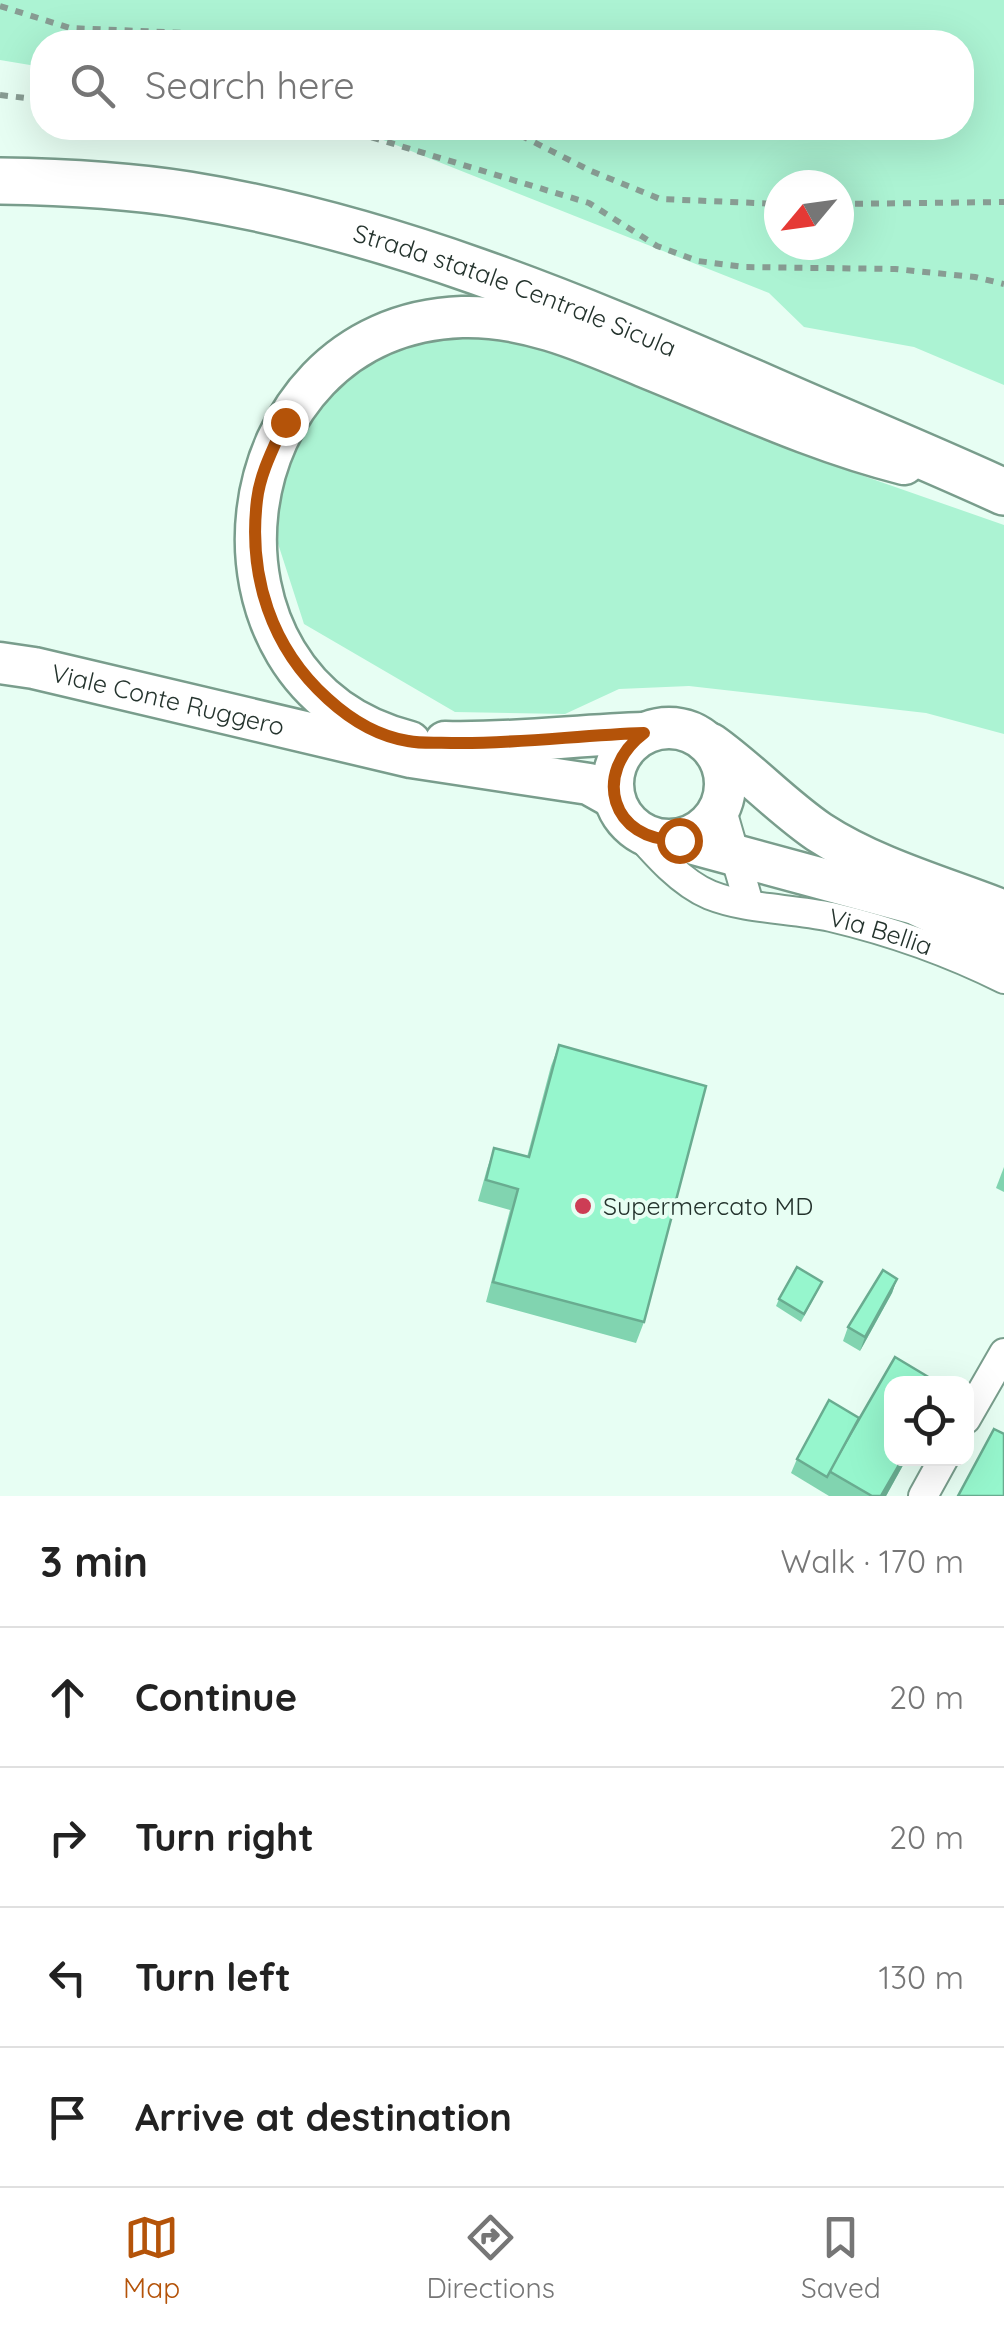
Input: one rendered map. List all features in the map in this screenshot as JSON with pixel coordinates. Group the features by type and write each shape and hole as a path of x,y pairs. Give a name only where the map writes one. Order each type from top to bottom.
{"main road":[{"name":"Strada statale Centrale Sicula","path":"0,181 86,182 189,195 326,224 458,263 587,311 995,488"},
{"path":"410,742 381,734 347,716 296,666 272,626 260,584 255,544 257,497 285,422 314,382 384,333 422,322 462,317 511,320 566,335 842,448 995,488"},
{"name":"Viale Conte Ruggero","path":"0,663 336,738"},
{"path":"336,738 500,744 675,728 690,731 741,766 816,830 847,849 1004,914"},
{"path":"625,814 612,779 628,744 644,733"},
{"path":"336,738 426,760 589,784 664,840 679,840 915,904 1004,914"},
{"path":"679,840 696,834 711,822 721,806 724,770 704,740"},
{"path":"915,904 1004,946"}],"street":[{"path":"721,806 749,904"},
{"name":"Via Bellia","path":"625,814 656,853 707,894 830,917 926,946 1004,979"},
{"path":"974,1405 1004,1353"},
{"path":"923,1496 940,1466"}],"path":[{"path":"0,6 70,28 117,30"},
{"path":"0,95 30,99"},
{"path":"380,140 589,203 657,246 698,261 744,267 895,269 976,277 1004,284"},
{"path":"530,140 660,199 764,203"},
{"path":"854,204 1004,202"}],"green space":[{"path":"0,0 1004,0 1004,385 914,347 804,327 769,293 383,140 974,140 974,30 30,30 30,65 0,60"},
{"path":"462,312 581,335 815,459 1004,525 1004,734 926,713 689,686 619,689 565,714 455,712 304,624 261,491 319,370"}],"building":[{"name":"Supermercato MD","path":"559,1045 706,1086 644,1322 493,1282 518,1189 486,1180 494,1148 529,1157"},
{"path":"797,1267 822,1282 804,1314 779,1299"},
{"path":"883,1270 897,1279 865,1337 848,1327"},
{"path":"895,1357 927,1376 884,1376"},
{"path":"884,1376 884,1466 898,1466 881,1496 872,1496 829,1471"},
{"path":"829,1400 859,1418 827,1477 797,1459"},
{"path":"994,1429 1004,1434 1004,1496 958,1496"}],"place":[{"name":"Supermercato MD","path":"583,1206"}],"route":[{"path":"285,422 257,497 255,544 260,584 272,626 296,666 320,692 347,716 381,734 410,742 500,744 589,734 644,733 628,744 618,760 612,779 614,798 622,816 635,830 649,837 679,840"}]}
